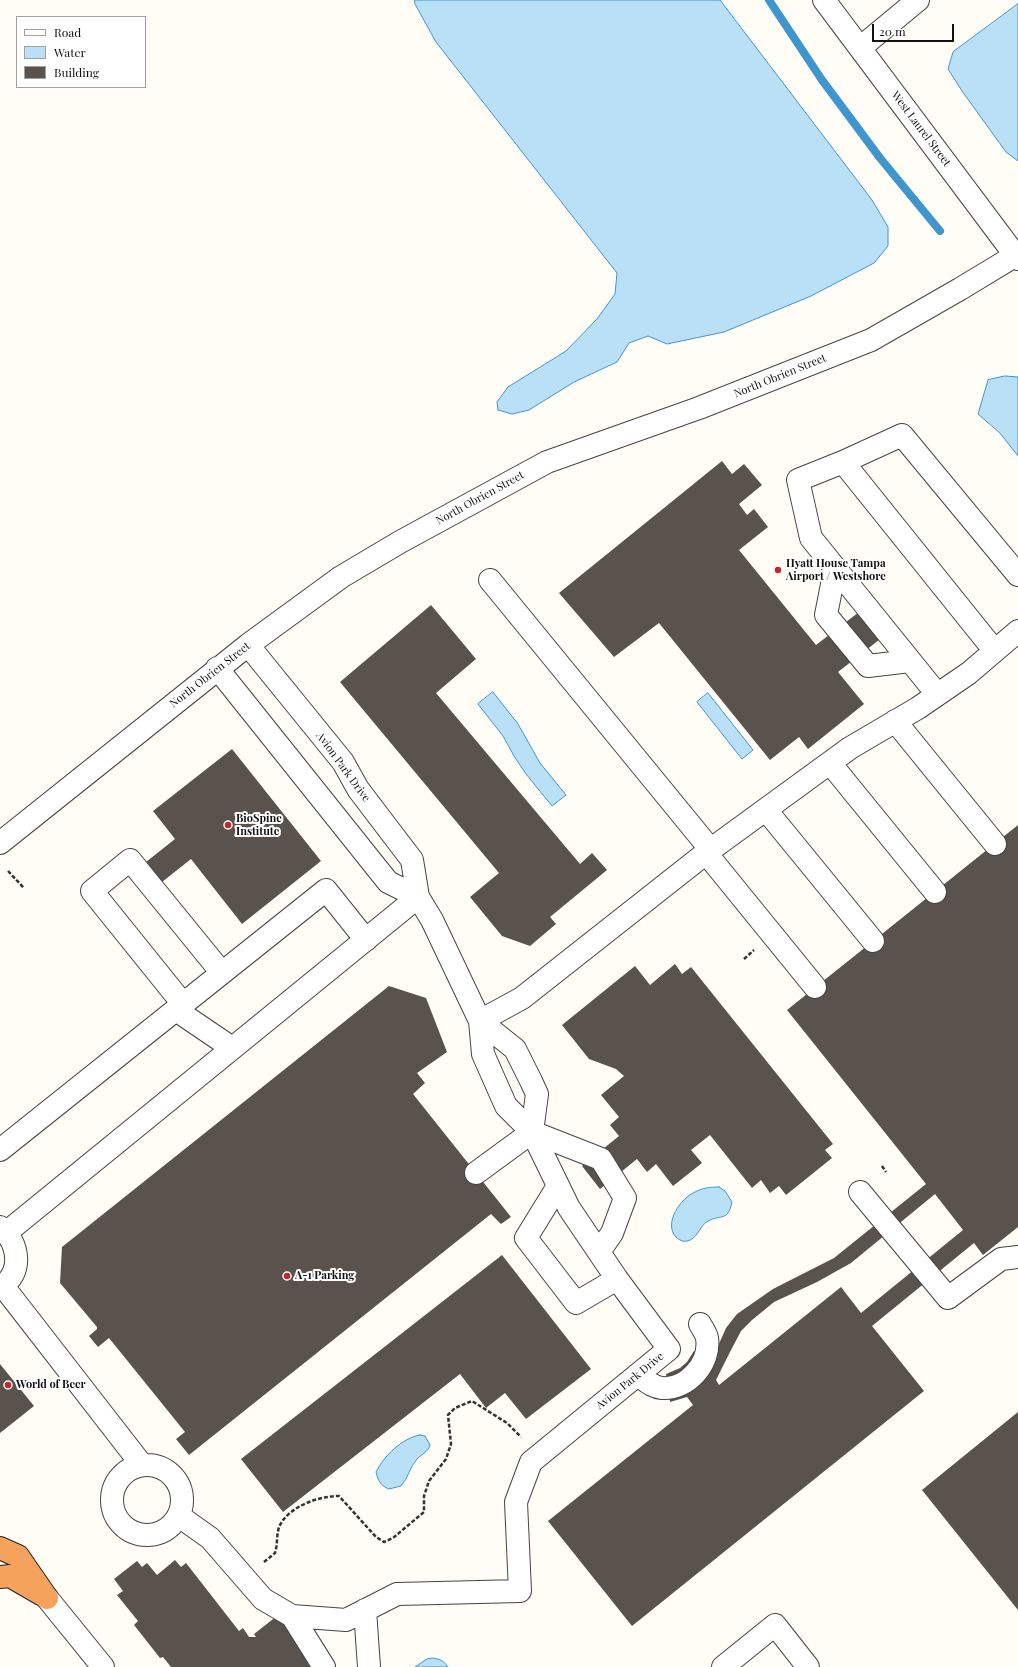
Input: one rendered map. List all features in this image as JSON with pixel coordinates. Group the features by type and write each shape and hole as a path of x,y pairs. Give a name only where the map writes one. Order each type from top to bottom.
{"highway":[{"path":"0,1548 18,1556 47,1598"},
{"path":"0,1577 10,1576 47,1598"}],"street":[{"name":"West Laurel Street","path":"824,0 1017,256"},
{"path":"860,48 918,0"},
{"name":"North Obrien Street","path":"0,843 217,668 341,577 400,542 547,462 699,408 870,340 1017,256"},
{"path":"937,694 811,538 798,480 843,462 902,435 1018,575"},
{"path":"843,462 994,650"},
{"path":"835,569 826,615 868,666 910,661"},
{"path":"490,580 709,852 815,987"},
{"path":"480,1021 522,998 709,852 850,748 918,708 969,672 1018,631"},
{"name":"Avion Park Drive","path":"248,645 342,762 358,789 412,860 418,897 432,920 480,1021 483,1054 506,1106 532,1132 569,1208 617,1279 669,1349 531,1462 516,1502 520,1591 397,1594 365,1610"},
{"path":"142,1465 1,1286 11,1276 16,1262 13,1242 3,1230 232,1048 418,897 388,882 217,668"},
{"path":"895,721 995,844"},
{"path":"830,763 935,892"},
{"path":"766,810 873,941"},
{"path":"222,973 130,860 92,891 179,1007 232,1048"},
{"path":"0,1150 326,890 366,940"},
{"name":"Avion Park Drive","path":"480,1021 515,1049 531,1081 537,1094 532,1132"},
{"path":"476,1173 532,1132 601,1159 625,1198 612,1234 599,1252"},
{"path":"558,1186 526,1238 576,1303 617,1279"},
{"path":"860,1192 948,1298 1001,1259 1018,1257"},
{"path":"637,1375 650,1384 662,1388 679,1384 694,1376 704,1360 707,1345 706,1337 700,1324"},
{"path":"142,1465 164,1469 173,1476 179,1485 182,1495 182,1506 179,1516 172,1526 151,1536 139,1535 128,1530 119,1521 114,1510 112,1498 115,1487 121,1476 131,1469 142,1465"},
{"path":"179,1516 210,1538 263,1599 292,1616 346,1620 365,1610 369,1667"},
{"path":"47,1598 103,1667"},
{"path":"292,1616 324,1667"},
{"path":"723,1667 775,1625 808,1667"}],"path":[{"path":"8,871 24,888"},
{"path":"882,1166 886,1172"},
{"path":"263,1562 275,1553 280,1525 292,1512 313,1500 326,1496 339,1496 376,1537 384,1542 393,1538 424,1512 424,1496 429,1481 446,1459 451,1444 448,1415 455,1408 472,1401 507,1423 522,1437"}],"water":[{"path":"415,0 720,0 872,200 888,227 888,246 874,263 811,296 724,332 667,344 648,336 629,343 617,362 574,382 529,410 512,414 498,410 497,402 508,387 566,351 597,319 615,294 617,273 436,42 415,4"},
{"path":"1018,4 1018,161 1006,152 948,69 953,52"},
{"path":"1005,376 1018,377 1018,456 1000,433 978,414 988,380"},
{"path":"493,692 518,724 540,763 566,795 552,806 526,774 503,736 478,704"},
{"path":"708,693 753,750 742,759 697,702"},
{"path":"719,1187 725,1191 732,1202 726,1215 705,1223 691,1240 684,1241 677,1238 673,1231 672,1225 675,1212 679,1205 690,1195 698,1191 706,1188"},
{"path":"420,1435 425,1436 430,1445 428,1449 417,1459 401,1486 389,1489 382,1485 376,1472 379,1466 400,1444"},
{"path":"433,1658 442,1661 448,1667 415,1667 427,1659"}],"building":[{"path":"722,461 732,474 744,464 762,485 739,504 747,515 754,509 768,527 739,550 816,645 863,609 884,636 838,672 864,704 808,749 799,737 770,760 659,623 614,657 559,593"},
{"path":"431,605 476,659 436,693 580,864 592,853 607,870 550,917 556,924 530,946 502,936 470,897 499,873 340,682"},
{"name":"BioSpine Institute","path":"232,749 321,861 242,924 191,859 162,882 146,862 175,839 153,811"},
{"path":"1018,825 1018,1227 983,1255 974,1243 872,1326 924,1391 632,1626 548,1521 693,1405 687,1397 670,1402 666,1374 680,1368 687,1362 694,1351 717,1359 718,1346 726,1328 737,1314 773,1289 834,1258 926,1184 787,1010","holes":["935,1194 963,1230 861,1313 841,1287 719,1385 716,1380 730,1352 741,1331 752,1320 774,1302 817,1282 851,1263"]},
{"path":"675,964 682,974 691,967 833,1144 825,1150 832,1158 786,1195 779,1186 770,1193 761,1180 752,1188 710,1135 691,1150 702,1163 673,1186 656,1164 647,1172 637,1159 600,1189 582,1166 619,1136 610,1125 619,1117 601,1095 624,1076 616,1069 589,1059 562,1025 635,966 650,985"},
{"name":"A-1 Parking","path":"389,986 426,998 447,1052 417,1073 425,1083 413,1094 511,1217 501,1224 491,1214 189,1455 176,1439 185,1432 109,1338 98,1347 89,1336 97,1329 97,1327 60,1283 62,1247"},
{"path":"502,1255 591,1369 526,1419 505,1393 486,1408 460,1374 283,1512 241,1459"},
{"name":"World of Beer","path":"0,1364 34,1406 0,1433"},
{"path":"1018,1412 1018,1610 922,1490"},
{"path":"175,1560 181,1567 186,1563 239,1631 243,1628 249,1637 256,1637 254,1634 277,1616 317,1667 171,1667 163,1657 160,1658 134,1625 138,1621 117,1595 123,1591 114,1579 137,1561 142,1567 147,1563 157,1575"}],"waterway":[{"path":"769,0 822,80 880,158 940,231"}],"place":[{"name":"Hyatt House Tampa Airport / Westshore","path":"778,570"},
{"name":"BioSpine Institute","path":"228,825"},
{"name":"A-1 Parking","path":"287,1276"},
{"name":"World of Beer","path":"8,1385"}]}
